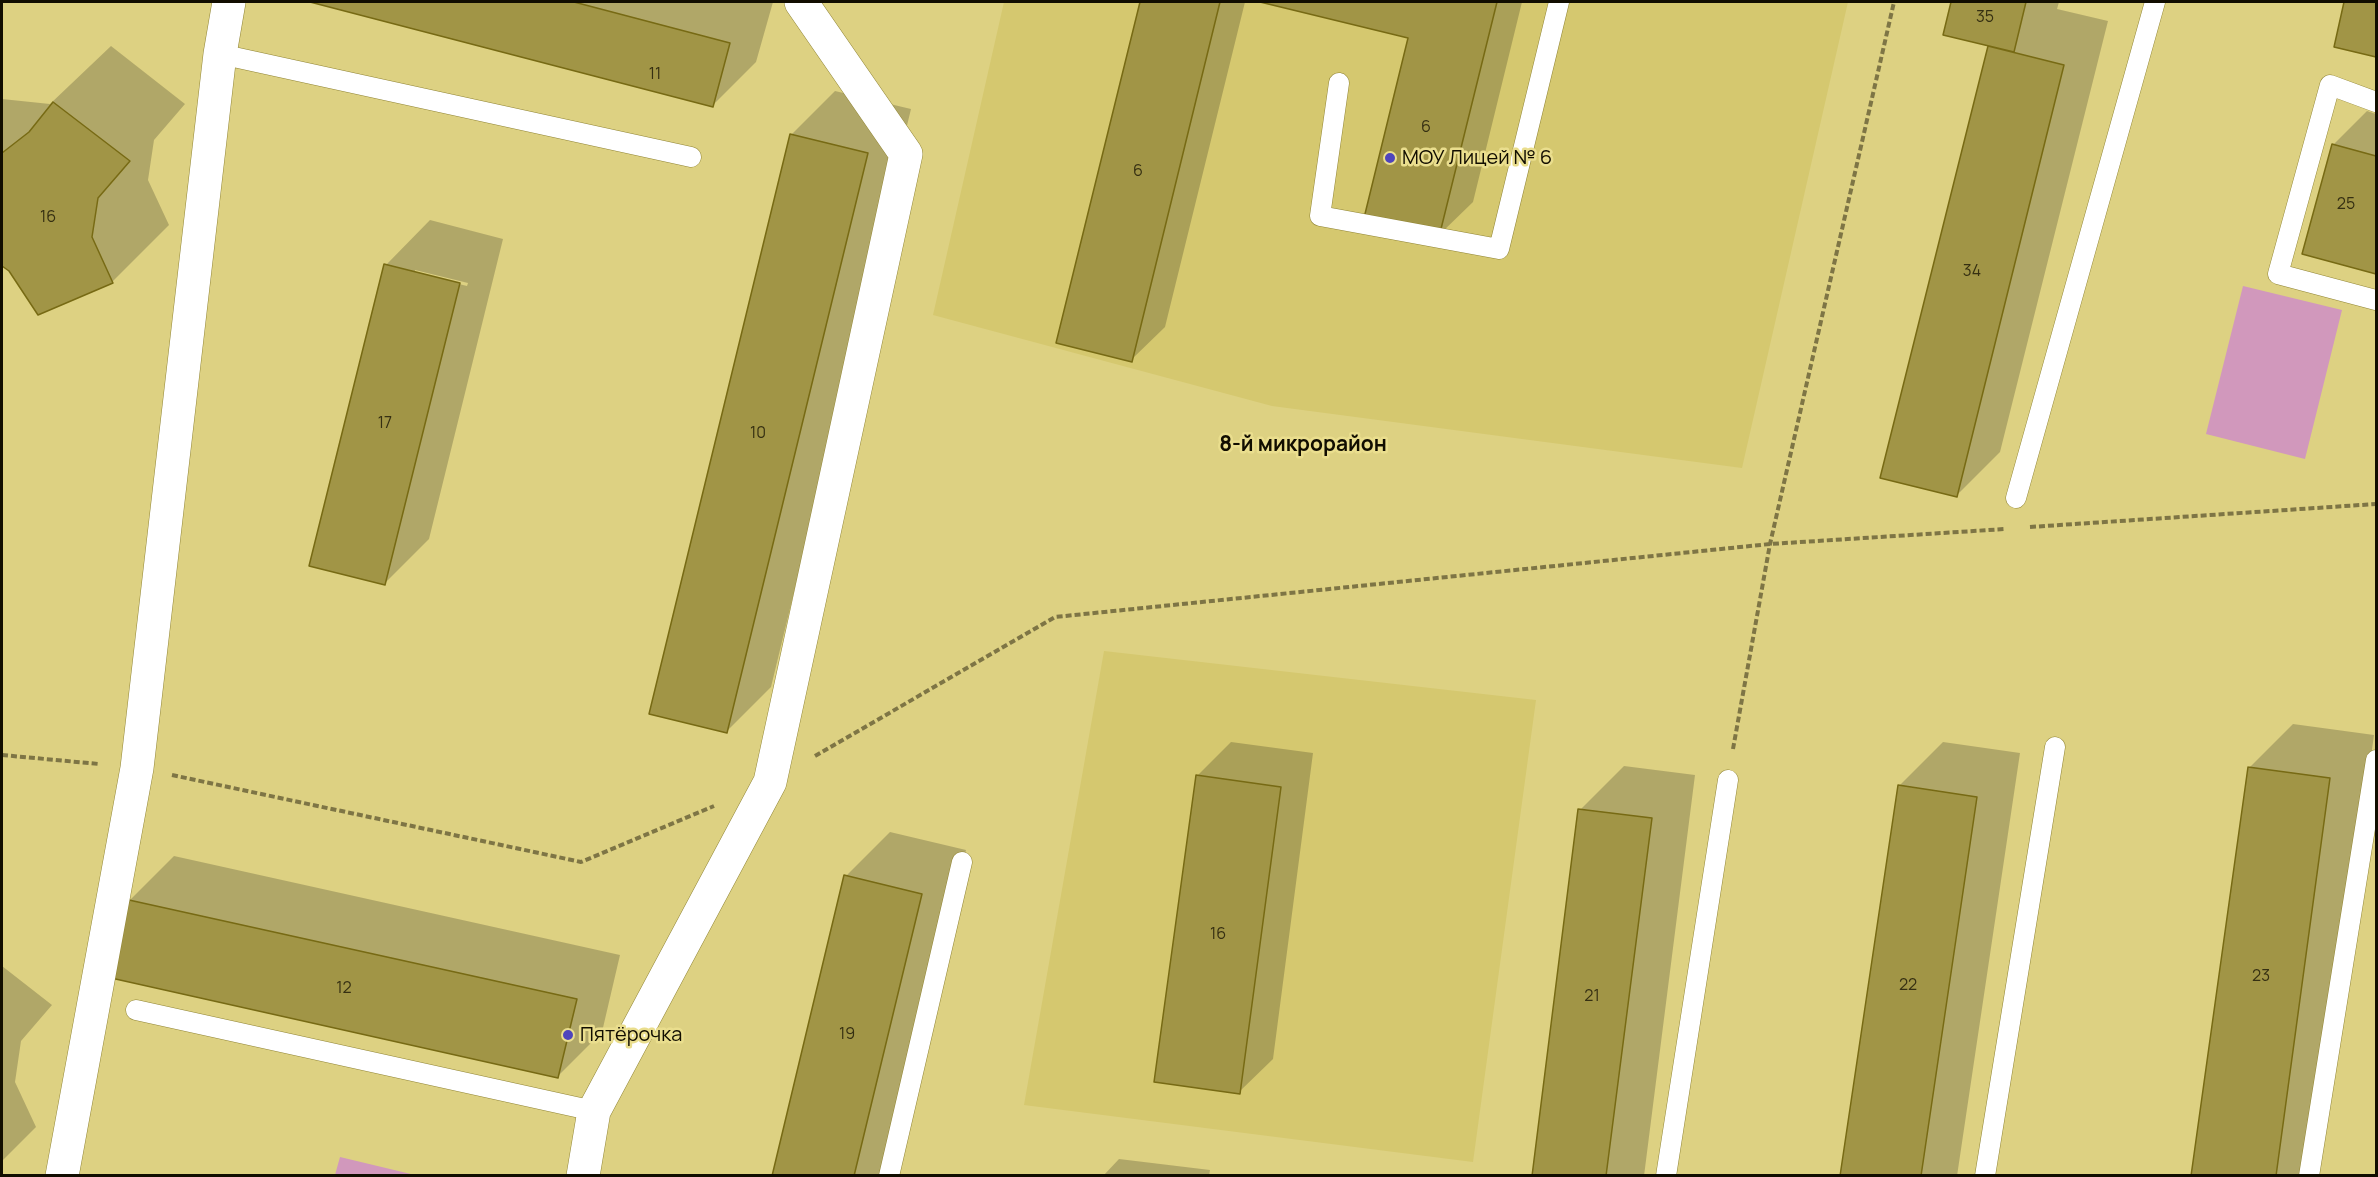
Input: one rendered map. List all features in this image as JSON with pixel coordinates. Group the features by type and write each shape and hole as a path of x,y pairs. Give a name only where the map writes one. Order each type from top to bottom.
{"street":[{"path":"62,1176 137,768 220,54 229,2"},
{"path":"583,1176 594,1111 770,782 906,154 801,2"}],"lane":[{"path":"1339,83 1320,216 1499,249 1559,2"},
{"path":"2016,498 2155,2"},
{"path":"220,54 691,157"},
{"path":"2376,102 2330,85 2278,274 2376,300"},
{"path":"1985,1176 2055,747"},
{"path":"2309,1176 2376,760"},
{"path":"1666,1176 1728,780"},
{"path":"890,1176 962,862"},
{"path":"136,1010 594,1111"}],"path":[{"path":"1728,780 1770,544 1894,2"},
{"path":"2020,528 2376,504"},
{"path":"770,782 1055,617 1770,544 2008,528"},
{"path":"2,755 137,768 580,862 717,805"}],"shaded area":[{"name":"МОУ Лицей № 6","path":"1004,2 1848,2 1742,468 1272,406 933,315"},
{"path":"2243,286 2342,310 2305,459 2206,434"},
{"path":"1104,651 1536,700 1473,1162 1024,1105"},
{"path":"340,1157 415,1175 335,1175"}],"building":[{"path":"310,2 574,2 730,43 713,107"},
{"path":"1140,2 1220,2 1132,362 1056,343"},
{"path":"1260,2 1497,2 1439,237 1364,218 1408,38"},
{"path":"1951,2 2026,2 2014,52 1943,35"},
{"path":"2344,2 2376,2 2376,57 2334,47"},
{"path":"1988,46 2064,65 1957,497 1880,478"},
{"path":"53,102 130,161 98,198 92,237 113,283 38,315 9,271 2,266 2,153 29,132"},
{"path":"790,134 868,153 727,733 649,714"},
{"path":"2332,144 2376,156 2376,274 2302,254"},
{"path":"384,264 460,283 385,585 309,566"},
{"path":"2248,767 2330,778 2276,1176 2191,1176"},
{"path":"1196,775 1281,787 1240,1094 1154,1082"},
{"path":"1898,785 1977,797 1921,1176 1840,1176"},
{"path":"1578,809 1652,818 1606,1176 1532,1176"},
{"path":"844,875 922,894 854,1176 772,1176"},
{"path":"129,900 577,999 558,1078 111,978"}],"place":[{"name":"МОУ Лицей № 6","path":"1390,158"},
{"name":"Пятёрочка","path":"568,1035"}],"district":[{"name":"8-й микрорайон","path":"1303,445"}]}
